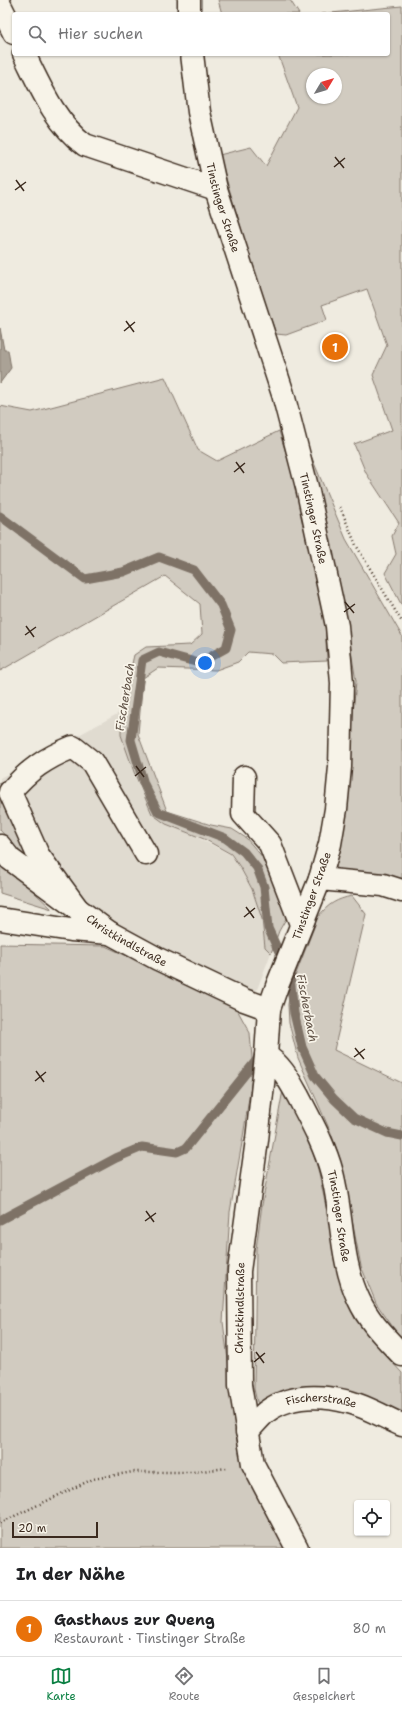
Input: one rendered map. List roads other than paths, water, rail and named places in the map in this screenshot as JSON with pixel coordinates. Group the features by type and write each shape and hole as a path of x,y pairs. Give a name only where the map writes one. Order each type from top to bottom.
{"street":[{"path":"189,0 190,12"},
{"path":"0,5 12,29"},
{"path":"25,56 48,102 61,121 76,138 85,145 216,189"},
{"name":"Tinstinger Straße","path":"192,56 199,112 216,189 283,394 307,487 337,626 342,683 340,767 336,809 330,844 320,879 276,986"},
{"path":"79,910 38,855 10,792 22,777 52,755 73,747 92,762 146,854"},
{"path":"244,777 243,814 270,844 299,931"},
{"name":"Christkindlstraße","path":"0,846 10,859 110,933 164,962 244,1000 269,1009"},
{"path":"320,879 383,886 402,891"},
{"path":"0,919 70,930 110,933"},
{"name":"Christkindlstraße","path":"276,986 269,1009 266,1056 257,1140 239,1271 240,1385 253,1464 297,1548"},
{"name":"Tinstinger Straße","path":"266,1056 273,1060 290,1082 317,1134 332,1173 348,1269 359,1300 376,1328 402,1355"},
{"name":"Fischerstraße","path":"247,1432 267,1412 287,1401 301,1398 322,1398 350,1402 402,1425"}],"waterway":[{"name":"Fischerbach","path":"0,516 85,579 123,572 159,557 194,570 221,605 231,630 226,648 199,663 159,652 142,660 131,740 144,784 158,812 225,838 244,852 257,868 264,887 268,928 290,976 294,1013 302,1047 315,1076 334,1099 354,1118 387,1133 402,1136"},
{"path":"0,1220 116,1158 142,1147 177,1152 186,1148 258,1058"}],"place":[{"name":"Gasthaus zur Queng","path":"335,347"}]}
